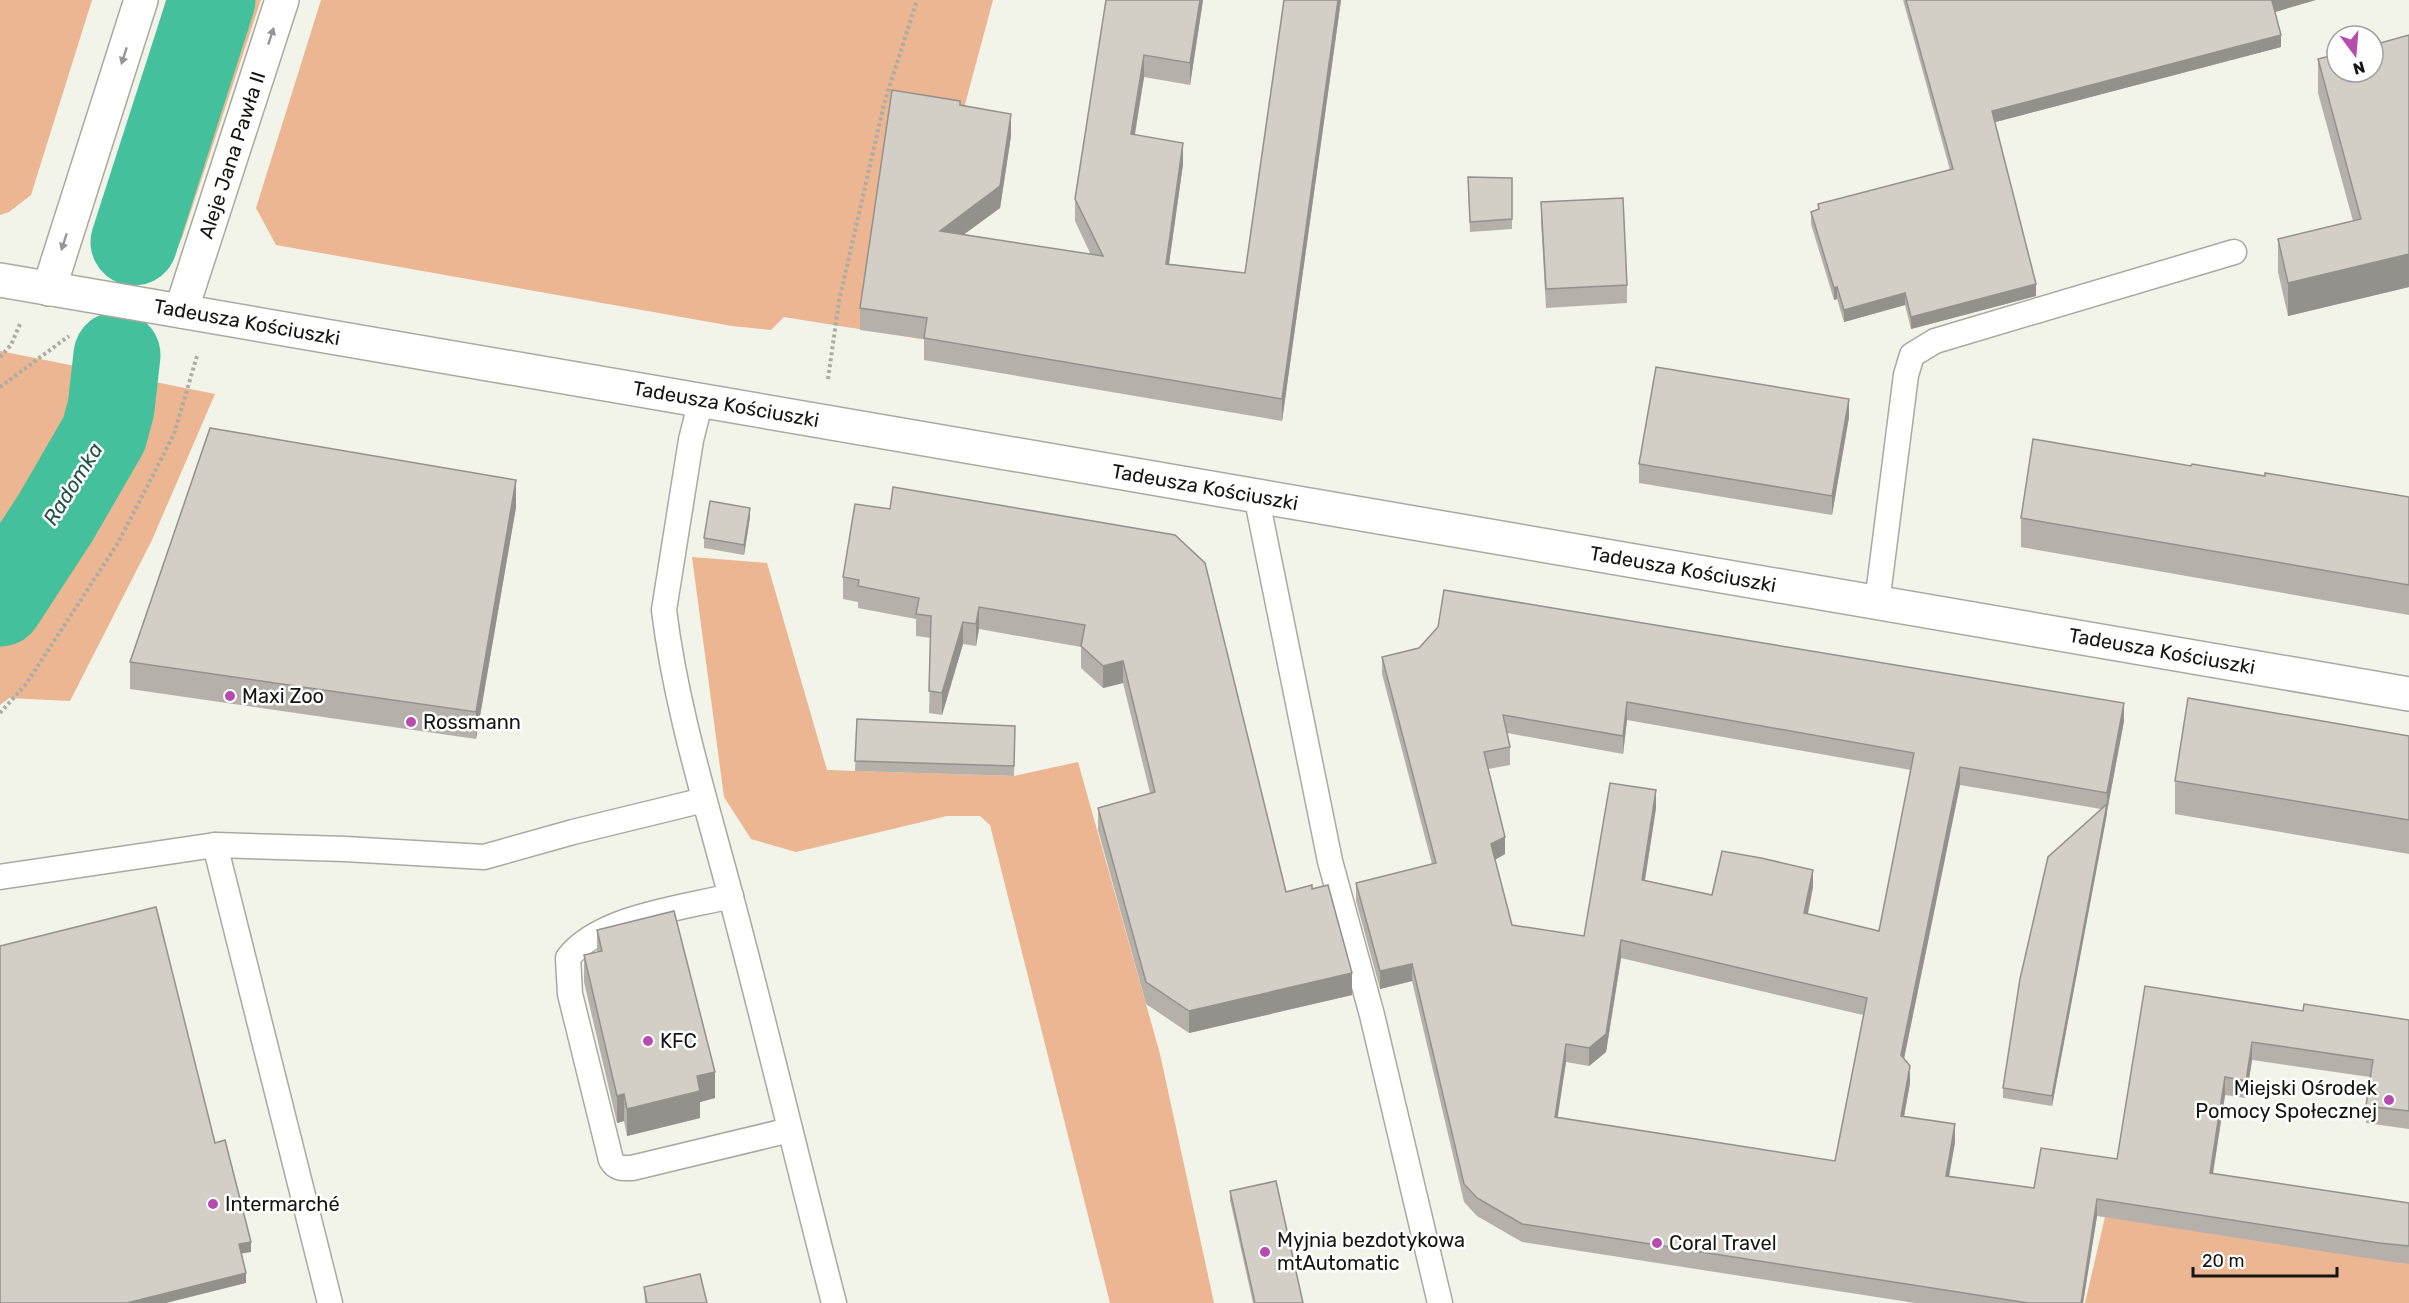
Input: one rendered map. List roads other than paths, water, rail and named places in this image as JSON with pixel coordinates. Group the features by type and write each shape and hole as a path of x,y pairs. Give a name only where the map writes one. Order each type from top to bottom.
{"street":[{"path":"49,288 141,0"},
{"name":"Aleje Jana Pawła II","path":"181,311 282,0"},
{"name":"Tadeusza Kościuszki","path":"0,280 2409,694"}],"lane":[{"path":"1877,603 1904,387 1912,355 1935,341 2234,252"},
{"path":"701,400 691,440 664,610 673,672 834,1303"},
{"path":"1256,495 1330,861 1372,1016 1440,1303"},
{"path":"0,877 215,845 484,857 573,832 704,800"},
{"path":"215,845 330,1303"},
{"path":"731,896 621,923 584,940 568,958 570,994 611,1160 614,1166 632,1168 790,1130"}],"waterway":[{"name":"Radomka","path":"134,242 212,0"},
{"name":"Radomka","path":"0,603 56,517 104,434 111,408 117,355"}],"place":[{"name":"Maxi Zoo","path":"230,696"},
{"name":"Rossmann","path":"411,722"},
{"name":"KFC","path":"648,1041"},
{"name":"Miejski Ośrodek Pomocy Społecznej","path":"2389,1100"},
{"name":"Intermarché","path":"213,1204"},
{"name":"Coral Travel","path":"1657,1243"},
{"name":"Myjnia bezdotykowa mtAutomatic","path":"1265,1252"}]}
